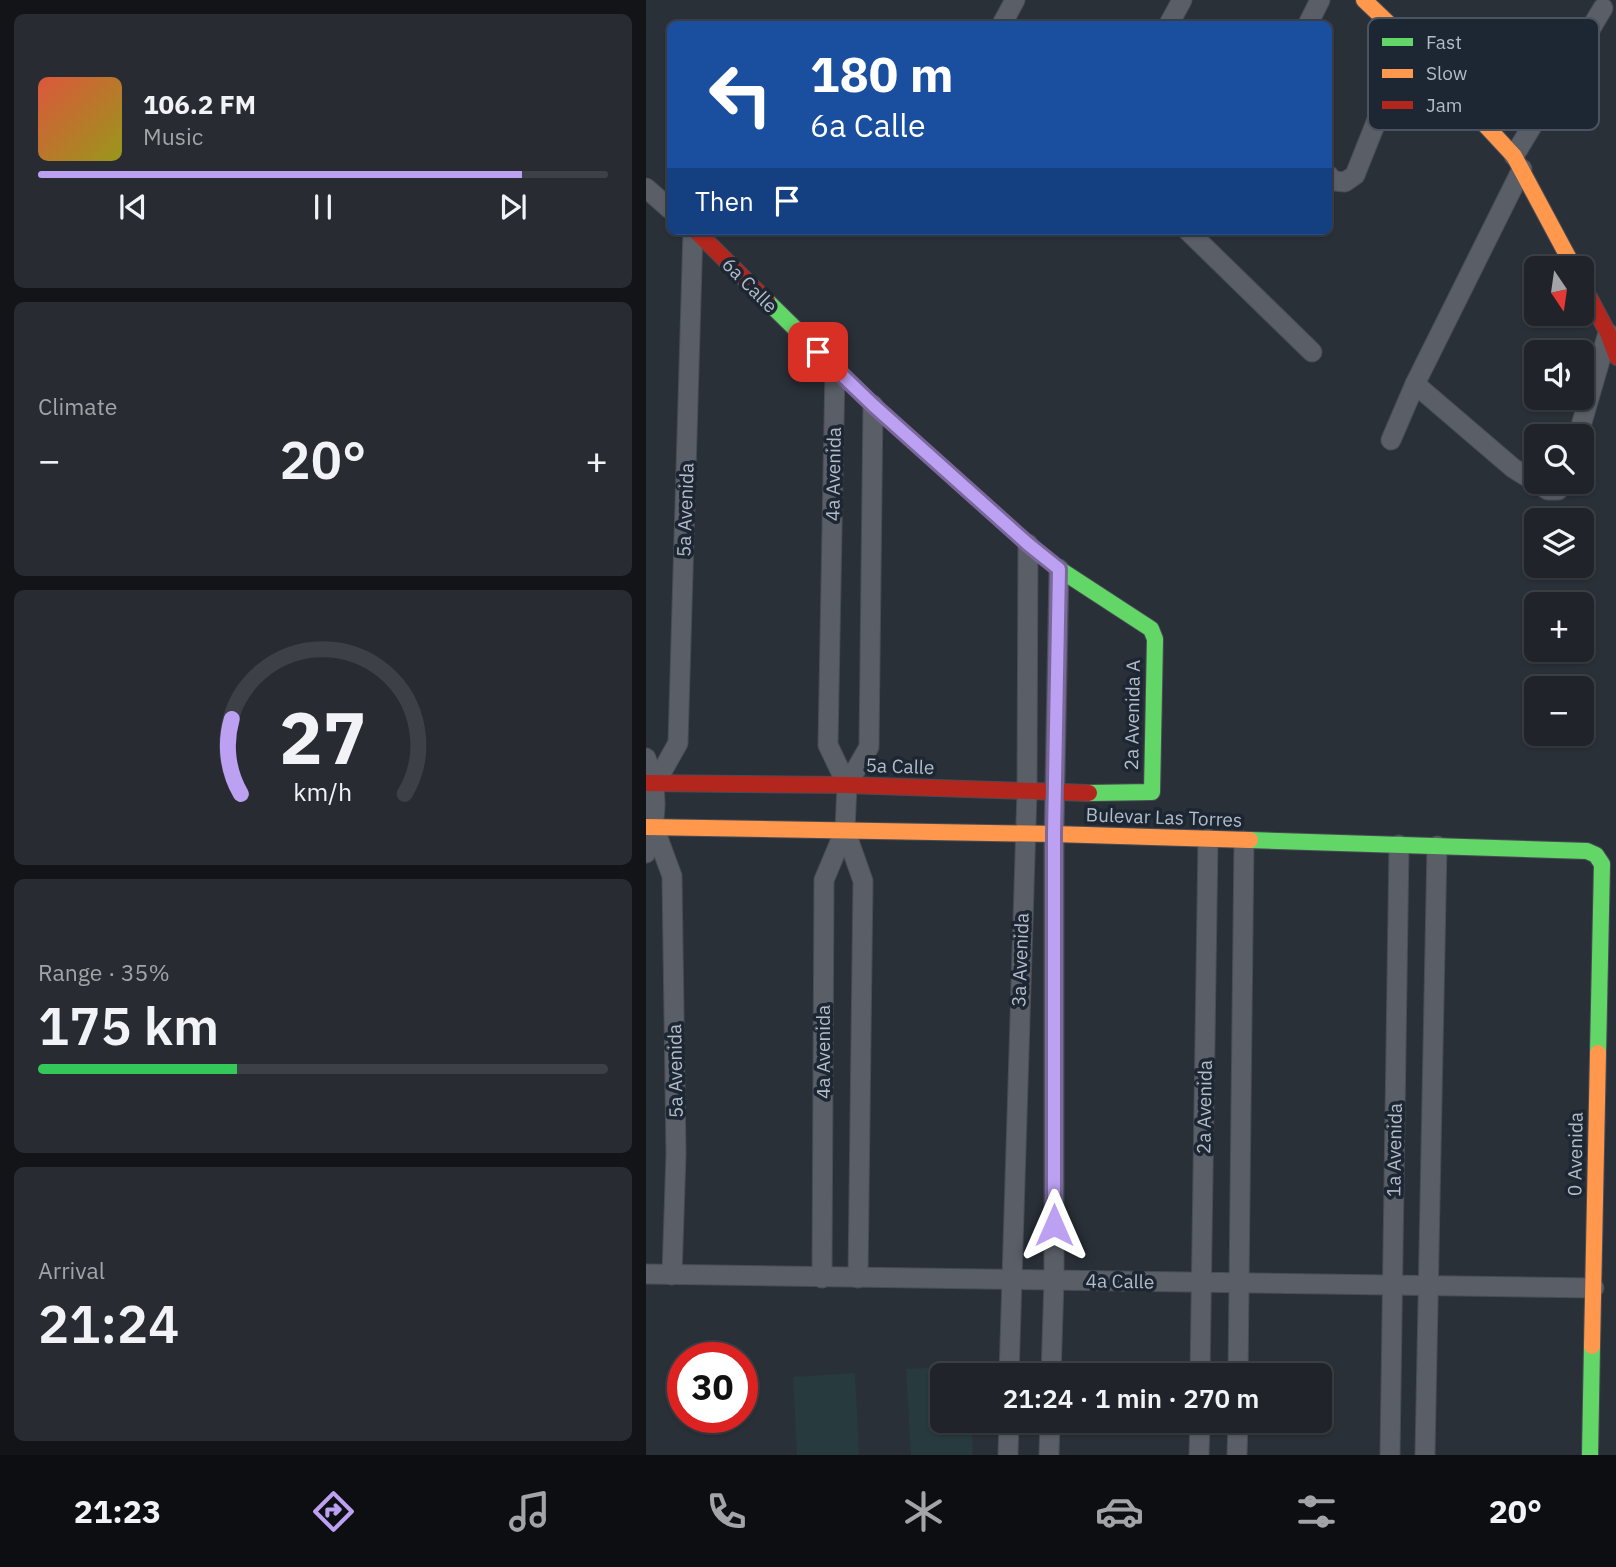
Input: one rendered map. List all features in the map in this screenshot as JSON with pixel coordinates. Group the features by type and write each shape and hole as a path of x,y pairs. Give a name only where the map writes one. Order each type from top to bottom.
{"street":[{"path":"1004,21 1015,0"},
{"path":"1171,21 1182,0"},
{"path":"1310,21 1320,0"},
{"path":"1364,0 1382,18"},
{"path":"1598,18 1603,8"},
{"path":"1332,179 1345,182 1355,175 1373,130"},
{"path":"1488,130 1518,163 1568,256"},
{"path":"1390,440 1518,163 1536,130"},
{"path":"646,188 646,202"},
{"path":"646,188 667,206"},
{"name":"5a Avenida","path":"651,783 678,743 694,235"},
{"name":"6a Calle","path":"698,235 873,405 1028,544 1059,569 1151,629 1155,639"},
{"path":"1192,235 1312,352"},
{"path":"1594,307 1608,333 1616,357"},
{"path":"1581,424 1608,333"},
{"name":"4a Avenida","path":"835,369 828,746 847,785"},
{"path":"1415,384 1524,475"},
{"name":"4a Avenida","path":"822,1278 824,880 845,830 847,785 869,747 873,405"},
{"name":"3a Avenida","path":"1009,1363 1027,791 1028,544"},
{"name":"3a Avenida","path":"1051,1363 1054,1280 1054,834 1059,569"},
{"name":"2a Avenida A","path":"1152,792 1155,639"},
{"name":"5a Avenida","path":"646,758 651,783 650,827 646,853"},
{"name":"5a Calle","path":"651,783 847,785 1055,793 1152,792"},
{"name":"5a Avenida","path":"650,827 672,876 676,1154 672,1275"},
{"name":"Bulevar Las Torres","path":"650,827 1054,834 1587,850 1596,855"},
{"name":"4a Avenida","path":"845,830 863,881 858,1278"},
{"name":"2a Avenida","path":"1200,1363 1208,839"},
{"name":"2a Avenida","path":"1238,1363 1244,841"},
{"name":"1a Avenida","path":"1390,1455 1399,845"},
{"name":"1a Avenida","path":"1425,1455 1426,1285 1437,846"},
{"name":"0 Avenida","path":"1590,1455 1602,864 1596,855"},
{"name":"4a Calle","path":"646,1274 1594,1288"},
{"path":"1008,1455 1009,1433"},
{"path":"1049,1455 1050,1433"},
{"path":"1199,1455 1200,1433"},
{"path":"1238,1433 1238,1455"}],"green space":[{"path":"930,1368 930,1433 972,1433 973,1455 911,1455 906,1369"},
{"path":"855,1373 859,1455 797,1455 793,1377"}],"traffic: fast":[{"path":"767,301 873,405 1028,544 1059,569 1151,629 1155,639 1152,792 1089,793"},
{"path":"1250,840 1587,851 1596,855 1602,864 1598,1053"},
{"path":"1590,1455 1592,1346"}],"traffic: slow":[{"path":"1364,0 1383,18"},
{"path":"1490,130 1514,156 1568,256"},
{"path":"646,827 1250,840"},
{"path":"1592,1346 1598,1053"}],"traffic: jam":[{"path":"700,235 767,301"},
{"path":"1594,307 1617,357"},
{"path":"646,783 847,785 1089,793"}],"route":[{"path":"818,352 873,405 1059,569 1054,834 1054,1225"}]}
